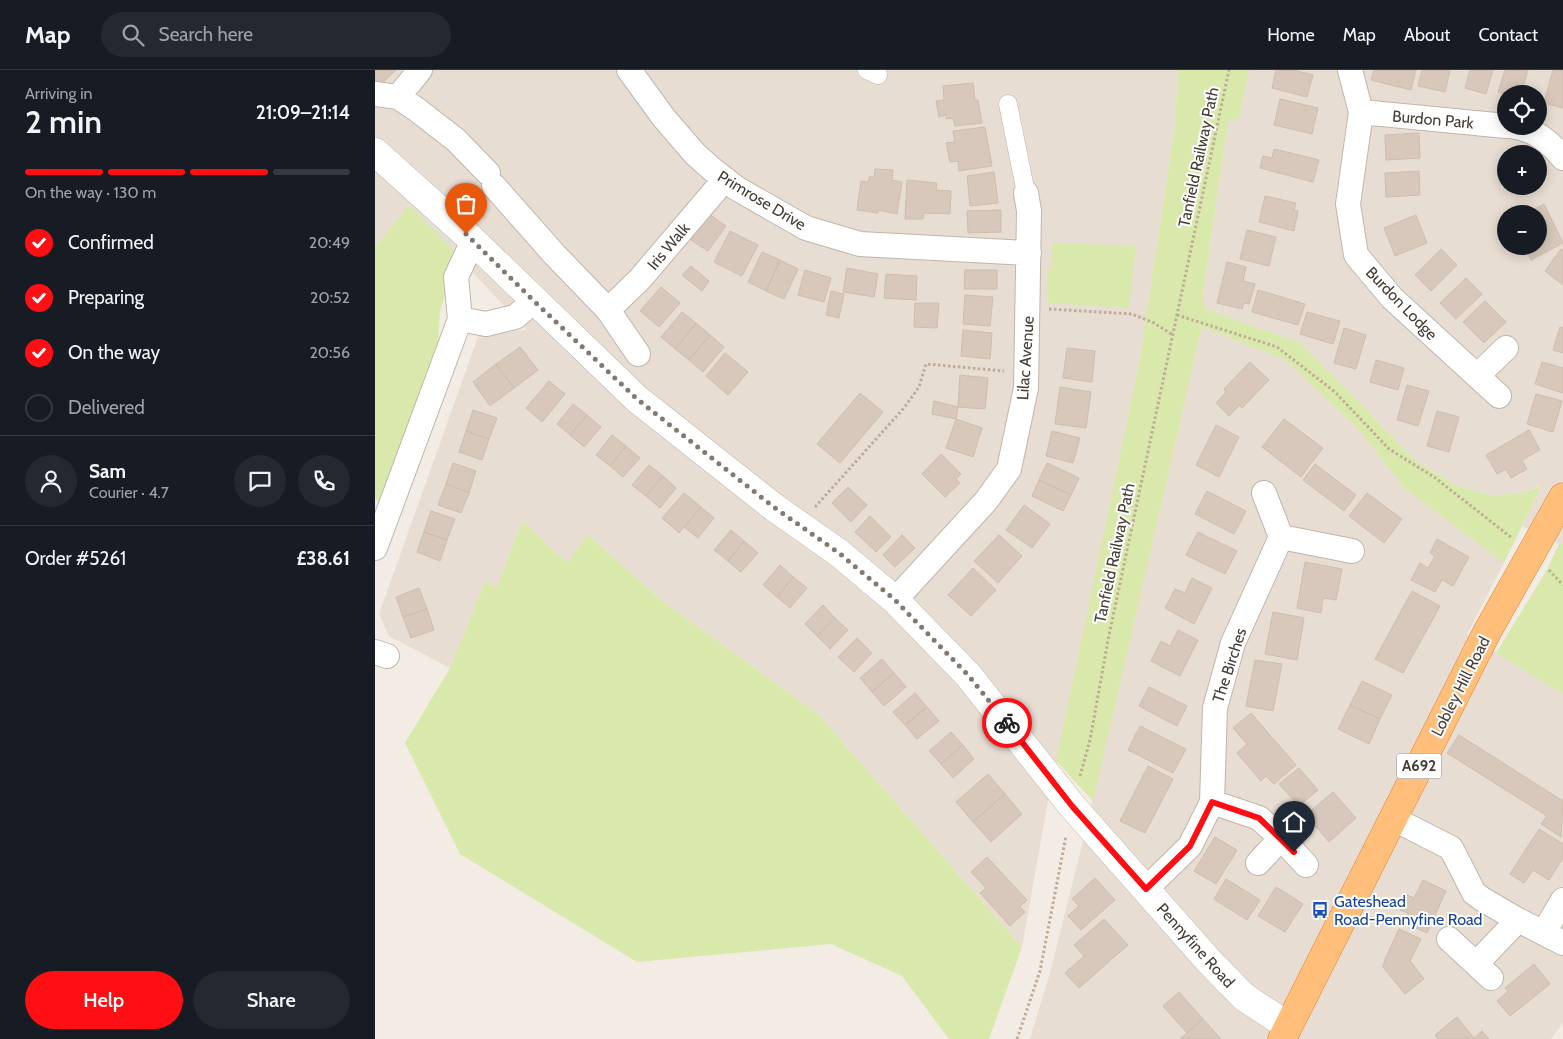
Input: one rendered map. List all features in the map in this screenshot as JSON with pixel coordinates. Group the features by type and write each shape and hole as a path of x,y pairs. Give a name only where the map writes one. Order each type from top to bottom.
{"highway":[{"name":"Lobley Hill Road","path":"1285,1033 1487,632 1563,497"}],"street":[{"path":"398,97 420,70"},
{"name":"Primrose Drive","path":"629,70 659,112 695,154 725,179 806,228 860,244 1029,253"},
{"name":"Burdon Lodge","path":"1351,70 1361,112 1348,204 1356,255 1392,298 1499,396"},
{"path":"375,94 398,97 456,140 554,254 608,310 638,354"},
{"name":"Lilac Avenue","path":"895,600 986,501 1009,469 1027,388 1029,211 1007,104"},
{"name":"Burdon Park","path":"1361,112 1497,125"},
{"path":"1537,135 1549,141 1563,158"},
{"name":"Pennyfine Road","path":"375,152 473,241 637,399 703,452 839,553 895,600 968,675 1072,806 1146,889 1244,997 1285,1033"},
{"name":"Iris Walk","path":"608,310 640,279 725,179"},
{"path":"375,548 460,319 456,277 473,241"},
{"path":"460,319 486,324 515,317 534,301"},
{"path":"1477,376 1506,348"},
{"path":"1264,493 1281,537 1351,551"},
{"name":"The Birches","path":"1146,889 1190,846 1212,802 1215,708 1233,643 1281,537"},
{"path":"1212,802 1259,818 1306,865"},
{"path":"1392,818 1451,848 1474,893 1517,920 1553,938 1563,900"},
{"path":"1259,863 1281,838"},
{"path":"1449,939 1483,971 1517,920"}],"path":[{"name":"Tanfield Railway Path","path":"1017,1039 1040,971 1072,806 1090,740 1109,635 1229,70"},
{"path":"1029,308 1133,314 1154,323 1173,335"},
{"path":"1177,315 1277,347 1335,392 1389,449 1434,477 1532,553"},
{"path":"799,525 904,408 919,387 926,364 1027,373"}],"shaded area":[{"path":"375,70 1178,70 1175,125 1139,363 1047,806 1022,947 818,714 662,601 588,535 568,563 522,521 497,587 485,581 450,668 389,636 379,614 479,334 527,330 409,205 375,247"},
{"path":"1249,70 1563,70 1563,544 1559,544 1522,526 1542,485 1526,492 1493,496 1456,485 1416,461 1301,343 1205,309 1203,292 1228,120 1239,119"},
{"path":"1202,327 1286,360 1359,430 1404,488 1504,563 1467,634 1563,694 1563,1023 1551,1039 1030,1039 1050,973 1085,833"}],"green space":[{"path":"1178,70 1249,70 1239,119 1228,121 1203,292 1205,309 1301,343 1416,461 1456,485 1493,496 1526,492 1539,487 1543,483 1504,563 1404,488 1359,430 1286,360 1202,327 1093,801 1056,761 1139,363 1175,125"},
{"path":"409,205 458,255 440,311 437,365 382,505 375,498 375,247"},
{"path":"1052,243 1136,246 1129,308 1048,303 1047,272 1052,264"},
{"path":"522,521 568,563 587,534 662,601 818,714 1022,947 989,1039 949,1039 902,976 831,944 637,962 460,854 405,743 450,668 485,581 497,587"},
{"path":"1559,544 1563,544 1563,694 1496,653 1545,573"}],"building":[{"path":"375,70 396,70 377,88 375,86"},
{"path":"1276,70 1294,70 1313,75 1307,97 1272,88"},
{"path":"1374,70 1416,70 1411,90 1371,80"},
{"path":"1422,70 1450,70 1445,92 1418,86"},
{"path":"1470,70 1493,70 1486,94 1465,88"},
{"path":"1505,70 1528,70 1524,85 1500,85"},
{"path":"1553,70 1563,70 1563,108 1547,104 1547,92"},
{"path":"973,83 975,100 978,100 982,123 955,126 953,118 946,119 946,115 939,117 936,101 944,100 943,86"},
{"path":"1280,99 1318,108 1312,134 1274,125"},
{"path":"985,127 992,166 959,171 958,161 950,162 946,143 955,142 953,131"},
{"path":"1419,133 1420,158 1386,160 1385,135"},
{"path":"1274,149 1319,160 1313,182 1260,168 1263,156 1272,158"},
{"path":"875,169 893,170 892,180 902,182 897,214 878,210 878,213 857,210 861,181 868,182 870,176 874,178"},
{"path":"1419,171 1420,195 1386,197 1385,173"},
{"path":"994,172 998,203 970,206 967,176"},
{"path":"907,180 937,183 936,190 951,191 950,214 924,213 923,219 905,219"},
{"path":"1265,196 1296,203 1294,210 1298,211 1294,231 1259,222"},
{"path":"1001,210 1001,232 968,233 967,211"},
{"path":"1547,210 1563,243 1547,252"},
{"path":"709,214 726,226 708,251 691,240"},
{"path":"1416,215 1427,243 1395,256 1384,228"},
{"path":"1247,230 1276,237 1269,266 1240,259"},
{"path":"730,231 758,245 742,276 714,262"},
{"path":"1441,249 1457,265 1431,291 1415,275"},
{"path":"1561,249 1563,250 1563,285 1545,271"},
{"path":"762,252 780,260 766,291 748,282"},
{"path":"1528,255 1540,255 1531,260"},
{"path":"780,260 798,269 784,299 766,291"},
{"path":"1227,262 1246,267 1243,281 1255,284 1249,304 1244,303 1242,309 1217,303"},
{"path":"691,266 709,281 702,291 682,275"},
{"path":"847,268 878,274 874,297 843,292"},
{"path":"805,270 831,278 824,302 798,295"},
{"path":"965,270 997,270 997,289 964,289"},
{"path":"886,274 917,276 916,300 884,298"},
{"path":"1466,278 1482,294 1456,319 1440,303"},
{"path":"661,287 680,303 659,327 640,311"},
{"path":"1258,290 1305,304 1298,325 1252,312"},
{"path":"831,291 844,294 839,318 826,315"},
{"path":"965,295 993,297 990,326 963,324"},
{"path":"1485,301 1506,322 1484,343 1463,322"},
{"path":"915,303 939,303 937,328 914,327"},
{"path":"682,312 696,323 675,349 661,337"},
{"path":"1307,312 1340,321 1333,344 1300,334"},
{"path":"696,323 710,335 689,360 675,349"},
{"path":"1560,327 1563,328 1563,353 1553,350"},
{"path":"1344,328 1366,335 1356,369 1334,363"},
{"path":"963,330 992,333 990,359 961,356"},
{"path":"710,335 724,347 703,372 689,360"},
{"path":"520,347 538,370 514,388 496,364"},
{"path":"1067,348 1095,351 1092,382 1063,378"},
{"path":"725,353 748,372 728,395 706,376"},
{"path":"1376,360 1404,368 1398,390 1370,382"},
{"path":"1250,362 1269,380 1242,408 1240,405 1229,416 1216,403 1226,392 1224,389"},
{"path":"1542,362 1563,368 1563,393 1535,384"},
{"path":"496,364 514,388 490,406 473,382"},
{"path":"960,375 988,378 985,409 958,407"},
{"path":"549,381 565,394 542,422 526,408"},
{"path":"1407,385 1429,391 1418,426 1397,420"},
{"path":"1060,387 1091,392 1086,428 1055,424"},
{"path":"860,393 883,412 840,463 817,444"},
{"path":"1536,394 1562,401 1553,432 1527,424"},
{"path":"934,401 958,407 956,419 932,414"},
{"path":"573,404 587,415 570,435 557,424"},
{"path":"473,410 497,418 489,439 466,431"},
{"path":"1437,411 1459,417 1449,452 1427,446"},
{"path":"587,415 601,427 584,447 570,435"},
{"path":"956,419 982,428 973,457 946,448"},
{"path":"1284,419 1323,448 1301,477 1262,447"},
{"path":"1216,425 1239,437 1219,477 1196,465"},
{"path":"1529,430 1540,450 1522,460 1527,469 1511,478 1506,469 1497,474 1486,455"},
{"path":"466,431 489,439 482,460 459,452"},
{"path":"1052,431 1080,438 1073,463 1046,456"},
{"path":"612,435 626,446 610,466 596,455"},
{"path":"626,446 640,458 623,477 610,466"},
{"path":"941,454 961,474 956,479 960,483 945,497 922,474"},
{"path":"453,463 476,471 469,493 446,484"},
{"path":"1047,463 1079,478 1071,495 1039,480"},
{"path":"1315,464 1356,495 1344,511 1303,480"},
{"path":"649,465 663,476 646,496 632,485"},
{"path":"663,476 676,488 660,508 646,496"},
{"path":"1039,480 1071,495 1063,511 1032,496"},
{"path":"446,484 469,493 461,513 438,505"},
{"path":"848,487 867,505 851,522 832,503"},
{"path":"1207,491 1246,511 1234,534 1195,514"},
{"path":"684,493 701,507 679,533 662,518"},
{"path":"1367,493 1402,519 1384,543 1349,516"},
{"path":"1024,505 1050,524 1032,548 1006,530"},
{"path":"701,507 714,518 698,538 684,527"},
{"path":"431,511 455,519 447,540 424,532"},
{"path":"870,516 891,537 876,552 855,532"},
{"path":"731,530 744,541 728,561 714,550"},
{"path":"424,532 447,540 440,561 417,552"},
{"path":"1198,532 1237,551 1225,574 1186,555"},
{"path":"902,535 915,548 895,567 883,555"},
{"path":"999,535 1022,556 998,583 974,561"},
{"path":"1437,539 1469,557 1453,586 1442,580 1435,592 1411,580 1420,563 1428,568 1435,556 1430,553"},
{"path":"744,541 758,553 741,572 728,561"},
{"path":"1305,562 1342,569 1336,600 1323,598 1321,613 1297,608"},
{"path":"780,565 793,577 777,597 763,585"},
{"path":"973,568 996,590 971,616 948,595"},
{"path":"793,577 807,588 790,608 777,597"},
{"path":"1192,578 1212,588 1194,624 1165,608 1175,589 1185,593"},
{"path":"419,588 427,609 403,617 396,597"},
{"path":"1412,591 1440,606 1403,673 1375,659"},
{"path":"823,605 835,618 817,636 805,624"},
{"path":"427,609 434,630 411,638 403,617"},
{"path":"1273,612 1304,618 1297,660 1265,654"},
{"path":"835,618 848,630 830,649 817,636"},
{"path":"1178,630 1198,640 1180,676 1151,661 1161,641 1170,646"},
{"path":"857,638 872,653 854,672 838,657"},
{"path":"882,659 894,673 872,692 860,678"},
{"path":"1255,660 1282,664 1273,711 1246,706"},
{"path":"894,673 906,687 884,706 872,692"},
{"path":"1362,681 1392,695 1380,719 1350,705"},
{"path":"1149,687 1187,706 1177,726 1139,706"},
{"path":"915,693 927,707 905,725 893,712"},
{"path":"1350,705 1380,719 1369,744 1338,729"},
{"path":"927,707 939,721 917,739 905,725"},
{"path":"1251,713 1296,765 1274,784 1266,776 1261,781 1237,753 1247,744 1233,728"},
{"path":"1140,726 1186,749 1173,773 1128,750"},
{"path":"951,732 963,745 941,764 929,751"},
{"path":"1459,735 1563,801 1561,837 1541,824 1547,816 1447,753"},
{"path":"963,745 974,759 953,778 941,764"},
{"path":"1148,766 1173,779 1145,833 1120,821"},
{"path":"1299,768 1318,790 1299,806 1279,784"},
{"path":"988,774 1005,794 973,822 956,802"},
{"path":"1333,792 1356,818 1329,842 1306,815"},
{"path":"1005,794 1022,814 991,842 973,822"},
{"path":"1539,829 1563,844 1563,858 1549,880 1533,870 1524,883 1510,874"},
{"path":"1215,837 1237,850 1216,884 1194,871"},
{"path":"987,857 1027,900 1020,907 1025,912 1010,926 980,893 986,888 971,872"},
{"path":"1095,878 1115,900 1081,930 1068,916 1079,906 1072,899"},
{"path":"1226,879 1260,900 1247,920 1214,899"},
{"path":"1423,880 1446,891 1427,933 1403,922 1408,913 1400,910 1407,895 1414,898"},
{"path":"1276,887 1303,904 1285,932 1258,916"},
{"path":"1104,919 1128,945 1079,988 1065,973 1084,956 1074,945"},
{"path":"1399,929 1421,939 1410,961 1424,979 1405,994 1383,967"},
{"path":"1534,964 1550,984 1510,1016 1497,1001 1508,991 1505,988"},
{"path":"1179,992 1203,1019 1187,1033 1163,1006"},
{"path":"1457,1017 1474,1038 1482,1031 1489,1039 1438,1039 1435,1035"},
{"path":"1203,1019 1221,1039 1180,1039 1187,1033"}],"way so far":[{"path":"466,234 637,399 775,508 839,553 895,600 968,675 1007,723"}],"place":[{"name":"Gateshead Road-Pennyfine Road","path":"1320,910"}],"route":[{"path":"1007,723 1072,806 1146,889 1190,846 1212,802 1259,818 1294,852"}]}
